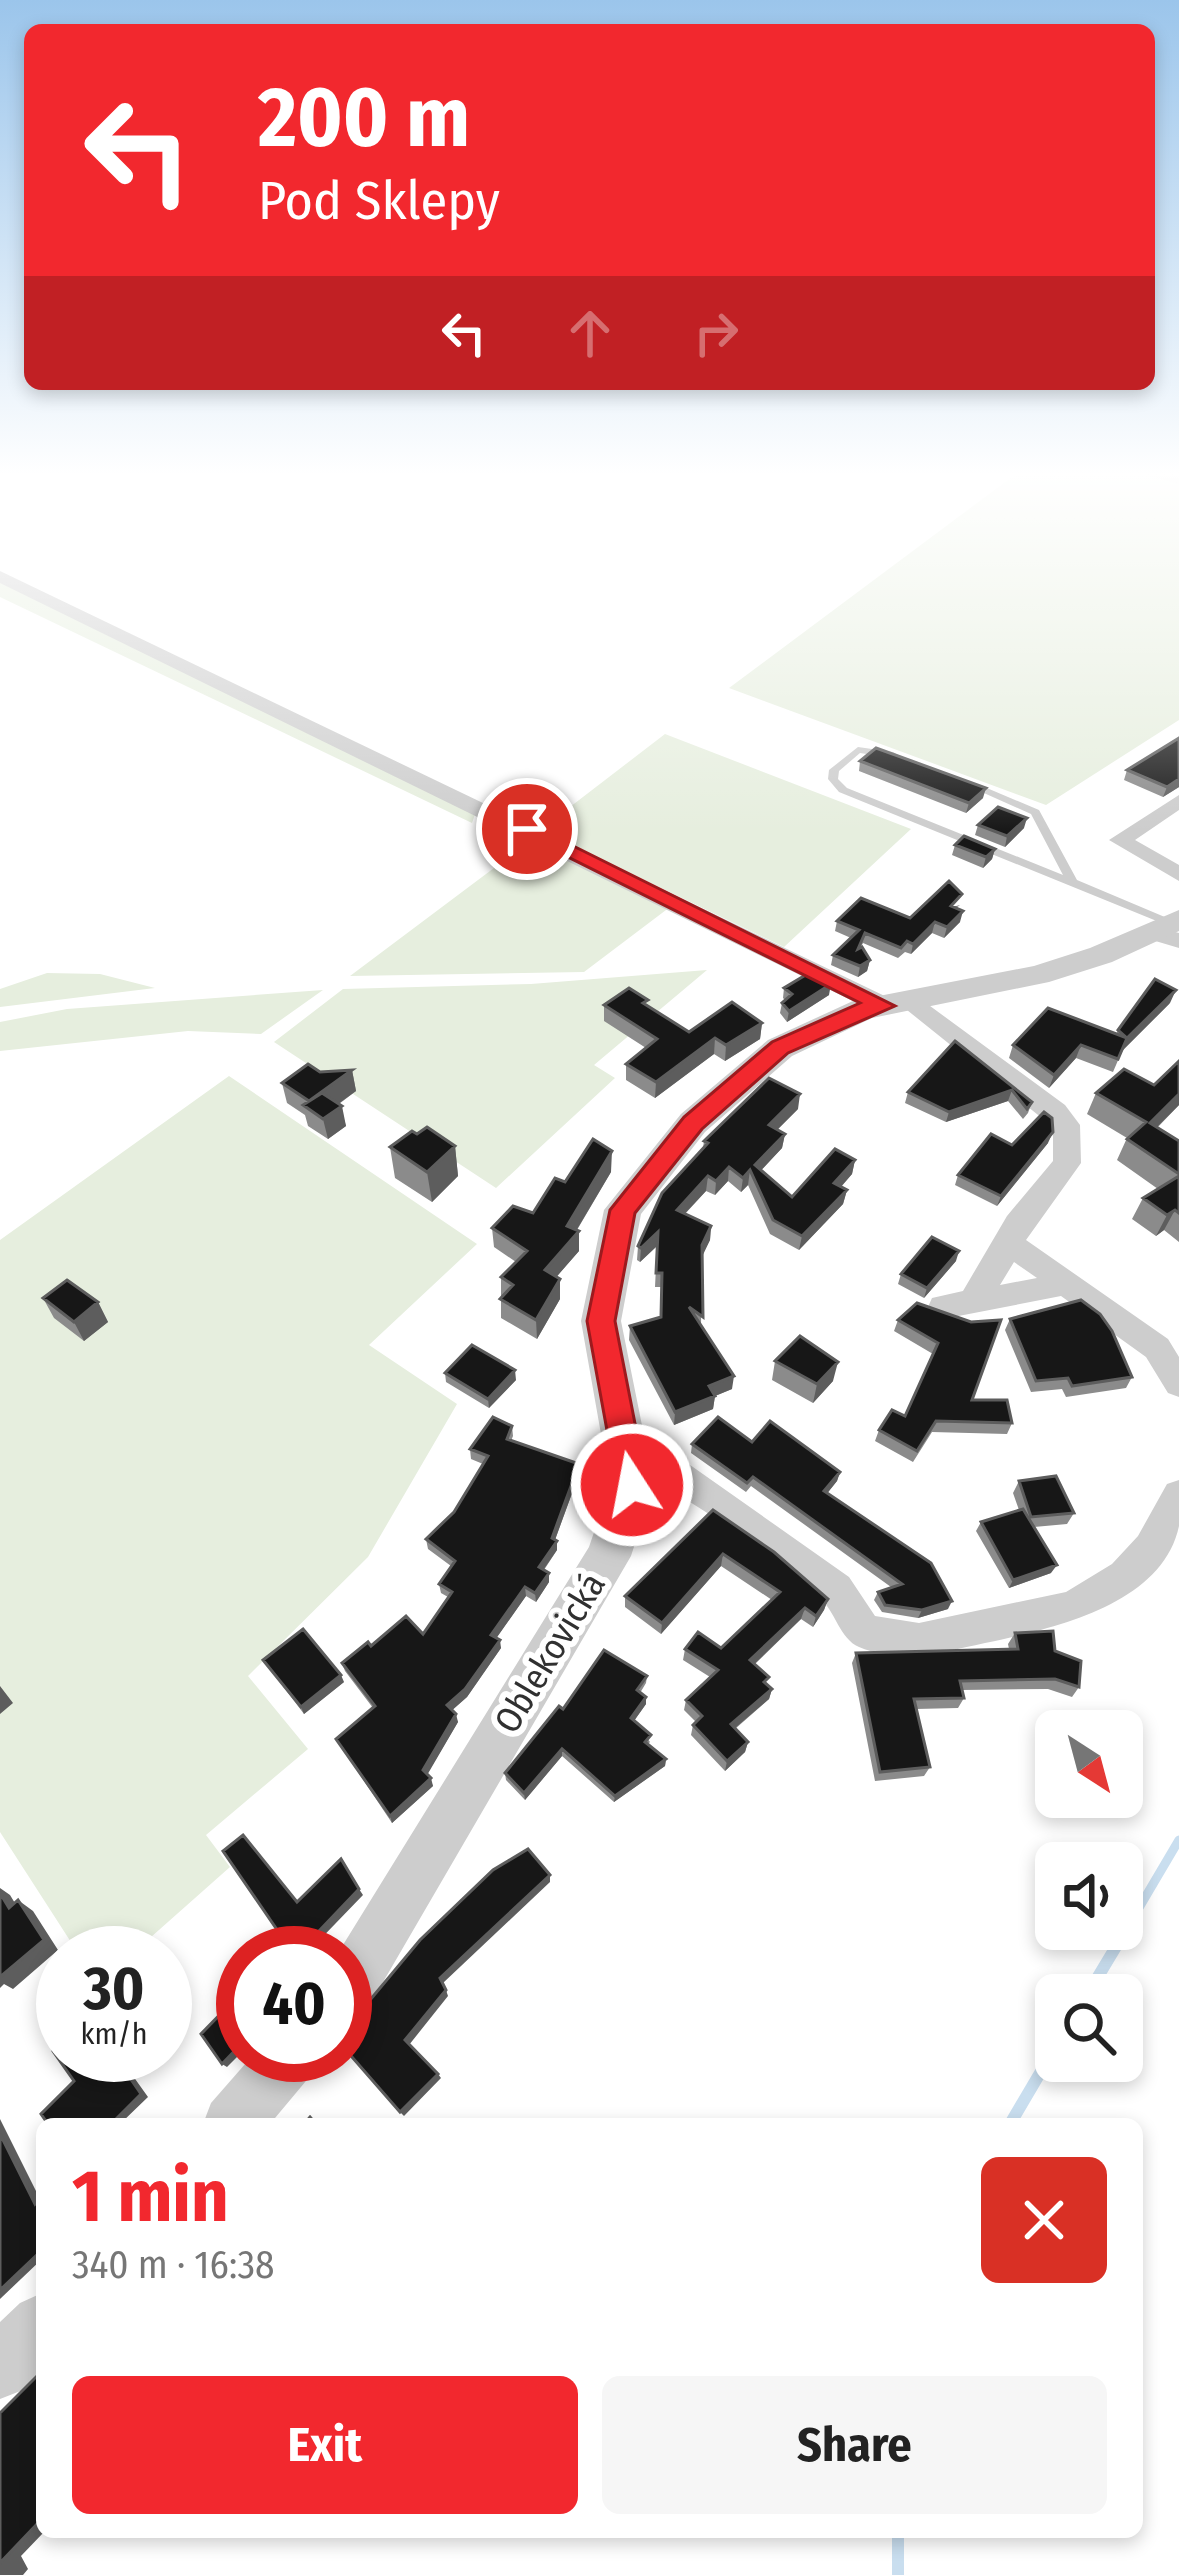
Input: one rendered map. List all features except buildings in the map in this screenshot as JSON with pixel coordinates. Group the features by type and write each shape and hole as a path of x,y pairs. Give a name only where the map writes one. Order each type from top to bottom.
{"street":[{"path":"32,591 897,1003 1041,1097 1066,1125 1067,1163 1017,1225 1010,1244 958,1304 1050,1288 1059,1279"},
{"path":"1179,801 1120,840 1179,874"},
{"name":"Oblekovická","path":"372,1948 608,1556 632,1485 601,1321 623,1210 693,1123 780,1048 864,1009 1038,975 1170,929"},
{"path":"1010,1244 1157,1348 1179,1384"},
{"path":"625,1452 670,1470 836,1589 865,1632 919,1640 1073,1607 1124,1576 1150,1547 1179,1495"},
{"path":"237,2118 269,2082"},
{"path":"0,2367 36,2331"}],"lane":[{"path":"906,760 871,749 858,750 834,770 833,779 843,790 1072,881 1170,929"},
{"path":"966,782 1035,812 1072,881"}],"green space":[{"path":"0,591 19,591 476,811 472,823 0,597"},
{"path":"859,591 1179,591 1179,720 1046,805 729,688"},
{"path":"665,734 911,829 784,947 540,830"},
{"path":"530,841 670,907 584,972 350,976"},
{"path":"707,970 594,1065 615,1078 496,1188 274,1042 343,989 531,984"},
{"path":"47,973 100,974 155,988 0,1007 0,989"},
{"path":"323,990 261,1034 188,1031 0,1051 0,1022 67,1009"},
{"path":"229,1076 477,1244 369,1345 457,1404 368,1557 248,1676 308,1749 206,1835 230,1867 163,1926 61,1926 0,1832 0,1240"}],"waterway":[{"path":"1143,1901 1179,1840"},
{"path":"1100,1974 1114,1950"},
{"path":"1014,2118 1035,2082"},
{"path":"898,2538 898,2575"}],"route":[{"path":"527,829 884,1006 864,1009 780,1048 693,1123 623,1210 601,1321 632,1485"}]}
